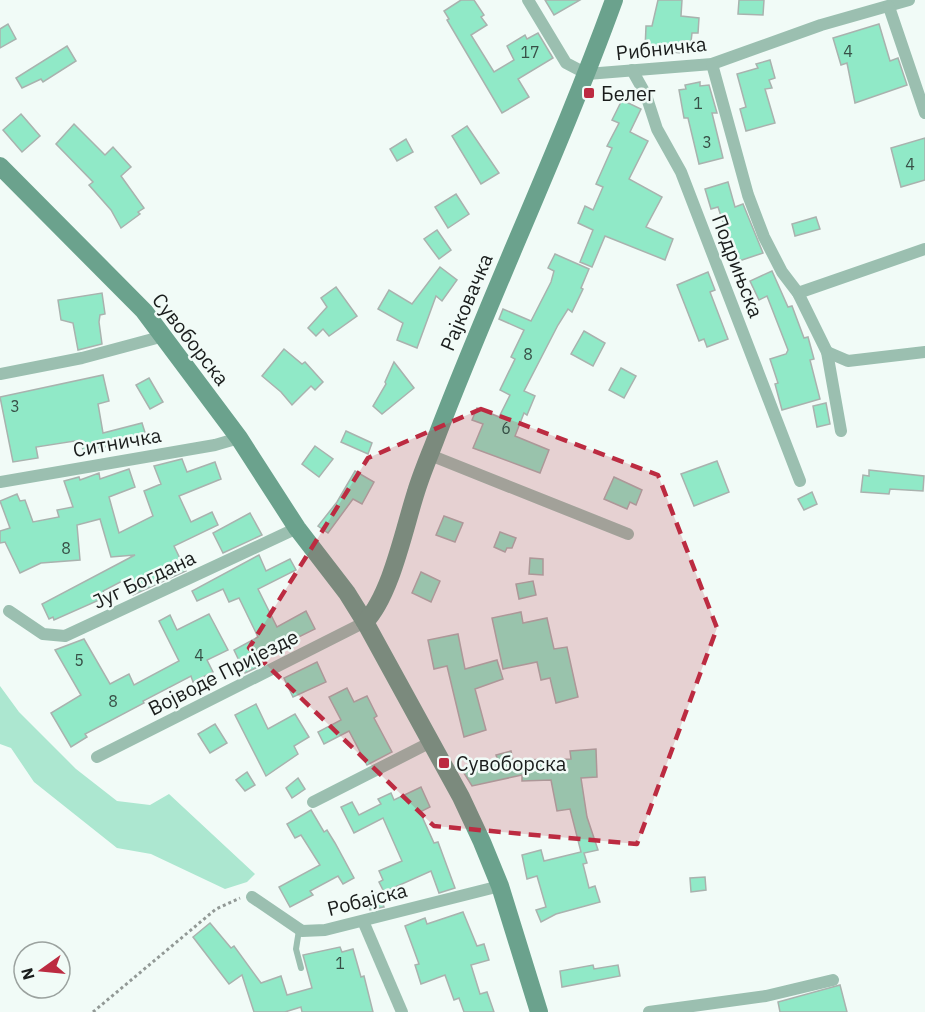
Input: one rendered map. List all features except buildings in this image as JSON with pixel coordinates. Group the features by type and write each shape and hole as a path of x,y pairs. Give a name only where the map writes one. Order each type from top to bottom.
{"main road":[{"name":"Рајковачка","path":"365,622 374,612 384,592 430,455 471,346 587,74 614,0"},
{"name":"Сувоборска","path":"0,166 144,311 239,438 297,528 347,593 461,797 500,886 539,1012"}],"street":[{"path":"528,0 566,63 587,74"},
{"name":"Рибничка","path":"587,74 712,64 821,25 909,0"},
{"path":"889,7 925,113"},
{"name":"Подрињска","path":"712,64 748,195 773,257 798,293 827,352 841,431"},
{"name":"Подрињска","path":"632,70 646,95 657,129 686,185 800,481"},
{"path":"798,293 925,249"},
{"path":"0,374 82,358 164,336"},
{"path":"827,352 848,361 925,352"},
{"name":"Ситничка","path":"0,482 215,445 239,438"},
{"path":"430,455 628,534"},
{"name":"Југ Богдана","path":"9,610 43,634 65,636 297,528"},
{"name":"Војводе Пријезде","path":"97,757 365,622"},
{"path":"313,802 430,742"},
{"name":"Робајска","path":"299,930 325,930 500,886"},
{"path":"252,897 299,930"},
{"path":"363,921 372,949 402,1012"},
{"path":"649,1012 766,996 833,980"}],"lane":[{"path":"299,930 296,950 301,968"}],"path":[{"path":"93,1012 216,909 237,898 252,897"}],"highlighted area":[{"path":"481,409 658,475 717,628 637,844 434,826 249,648 368,458"}],"green space":[{"path":"0,686 19,712 76,769 117,801 150,805 169,794 255,874 247,882 225,889 151,854 117,848 34,782 11,748 0,744"}],"place":[{"name":"Белег","path":"589,93"},
{"name":"Сувоборска","path":"444,763"}]}
